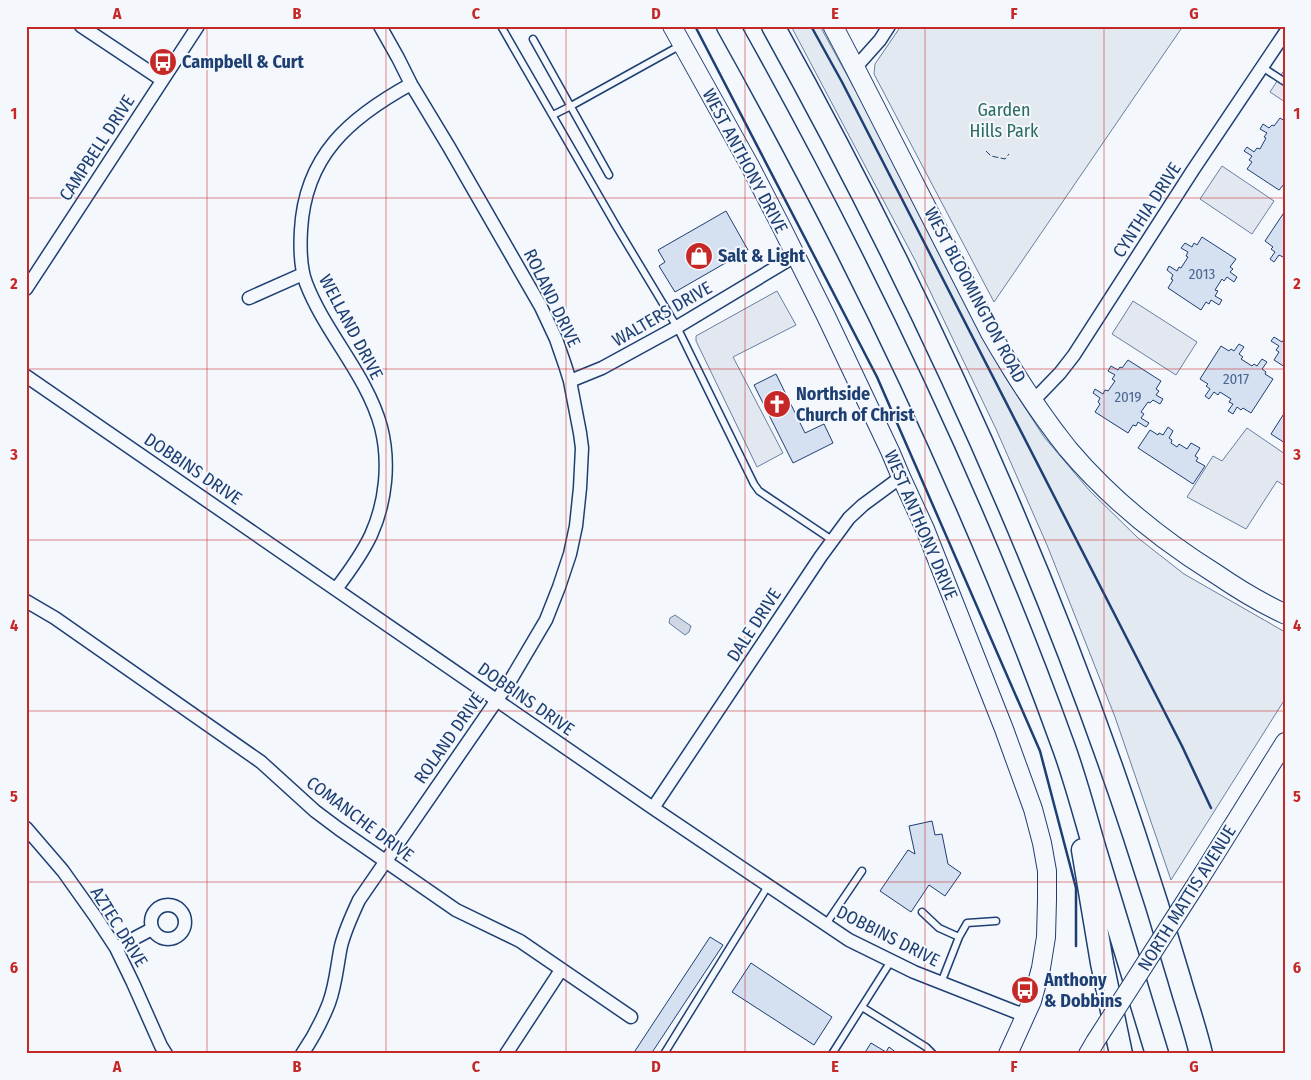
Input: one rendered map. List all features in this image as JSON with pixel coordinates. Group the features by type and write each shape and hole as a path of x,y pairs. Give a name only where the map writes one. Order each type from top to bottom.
{"highway":[{"path":"728,26 820,197 878,312 923,406 976,525 1026,646 1065,751 1157,1054"},
{"path":"773,26 869,208 933,336 1028,548 1116,779 1154,894 1201,1054"},
{"path":"1065,751 1102,963 1121,1054"}],"main road":[{"name":"WEST BLOOMINGTON ROAD","path":"833,26 990,332 1033,401 1053,429 1070,450 1126,509 1153,531 1181,552 1242,591 1285,614"}],"street":[{"path":"81,26 162,80"},
{"name":"CAMPBELL DRIVE","path":"26,289 198,26"},
{"name":"ROLAND DRIVE","path":"302,1054 320,1024 329,1003 336,979 341,946 359,900 496,700 546,620 570,554 576,526 580,488 582,448 580,433 570,381 556,339 541,307 449,146 411,84 380,26"},
{"name":"WEST ANTHONY DRIVE","path":"672,26 750,166 835,334 890,451 925,529 1033,808 1047,871 1046,937 1032,1001 1008,1054"},
{"path":"856,68 880,40 889,26"},
{"name":"CYNTHIA DRIVE","path":"1033,401 1074,355 1193,170 1285,33"},
{"name":"WELLAND DRIVE","path":"336,589 359,557 379,513 384,492 386,470 384,447 376,412 362,383 306,284 303,274 300,241 302,219 305,200 312,178 330,147 346,129 370,109 411,84"},
{"name":"WALTERS DRIVE","path":"570,381 602,368 677,327 795,256"},
{"path":"249,298 303,274"},
{"name":"DOBBINS DRIVE","path":"26,376 496,700 849,940 914,972 1026,1016"},
{"name":"DALE DRIVE","path":"654,808 832,540 862,505 901,477"},
{"name":"COMANCHE DRIVE","path":"26,601 55,618 261,762 315,811 456,910 520,941 631,1017"},
{"name":"NORTH MATTIS AVENUE","path":"1092,1048 1285,742"},
{"name":"AZTEC DRIVE","path":"26,828 63,871 116,948 166,1054"},
{"path":"116,948 152,930"},
{"path":"506,1054 561,970"}],"lane":[{"path":"502,26 618,229 677,327 754,484 759,491 832,540"},
{"path":"533,39 609,175"},
{"path":"553,115 682,45"},
{"path":"1262,67 1285,82"},
{"path":"826,924 862,871"},
{"path":"664,1054 768,886"},
{"path":"922,912 939,928 958,937"},
{"path":"941,983 958,937 967,924 996,921"},
{"path":"832,1054 891,961"},
{"path":"862,1007 926,1047 933,1054"}],"green space":[{"path":"791,26 820,26 865,108 1005,377 1044,437 1089,490 1138,538 1184,574 1285,632 1285,699 1171,880 1115,717 1047,545 996,429 916,262"},
{"name":"Garden Hills Park","path":"901,26 1183,26 994,302 874,74 875,64"}],"shaded area":[{"path":"1285,69 1285,102 1270,92"},
{"path":"1222,166 1274,201 1252,234 1200,199"},
{"path":"777,291 796,325 733,357 783,453 757,467 696,341 696,336"},
{"path":"1133,301 1197,342 1176,375 1112,334"},
{"path":"1247,428 1285,454 1285,486 1277,481 1246,529 1187,497 1213,456 1222,461"},
{"path":"675,615 691,626 689,632 685,635 669,623 670,618"}],"building":[{"path":"1280,118 1285,121 1285,183 1279,190 1247,169 1252,162 1249,160 1252,156 1244,151 1247,147 1254,152 1257,148 1260,149 1267,133 1260,129 1263,124 1269,128 1272,125 1274,126"},
{"name":"Salt & Light","path":"726,211 748,250 675,292 659,266 665,262 658,250"},
{"path":"1285,211 1285,255 1283,257 1279,255 1274,262 1270,259 1275,252 1271,249 1273,247 1265,241"},
{"path":"1202,237 1236,259 1230,267 1233,269 1230,272 1237,277 1234,282 1227,277 1224,281 1222,279 1215,290 1218,291 1215,296 1222,300 1219,305 1211,300 1209,304 1206,302 1201,310 1168,288 1173,280 1171,279 1173,275 1167,270 1169,266 1177,271 1179,267 1181,268 1188,257 1186,256 1188,252 1181,248 1185,243 1192,247 1194,243 1197,245"},
{"path":"1274,337 1282,342 1285,338 1285,367 1274,360 1279,352 1276,350 1279,346 1271,341"},
{"path":"1239,344 1244,347 1239,354 1243,357 1241,359 1252,366 1254,364 1257,366 1262,359 1267,362 1262,369 1266,372 1265,374 1273,379 1251,413 1237,407 1233,414 1228,411 1233,404 1229,402 1231,399 1220,392 1218,395 1214,392 1209,399 1205,396 1210,389 1206,386 1208,384 1200,379 1221,346 1229,351 1231,349 1234,351"},
{"path":"1128,360 1161,381 1156,389 1159,391 1156,395 1163,399 1160,404 1153,400 1150,403 1148,402 1141,412 1144,414 1141,418 1149,423 1146,427 1138,422 1136,426 1133,425 1128,433 1095,412 1100,404 1098,402 1100,398 1093,393 1095,389 1103,394 1105,390 1108,391 1115,381 1112,379 1115,375 1108,371 1111,366 1118,370"},
{"name":"Northside Church of Christ","path":"776,374 805,433 824,424 833,443 793,463 754,385"},
{"path":"1285,412 1285,443 1271,434"},
{"path":"1168,427 1173,431 1169,438 1172,440 1171,443 1177,447 1179,444 1187,449 1191,443 1200,448 1195,456 1198,458 1196,461 1205,466 1193,484 1138,448 1150,430 1158,435 1159,433 1163,435"},
{"path":"932,821 935,835 942,834 948,864 961,873 945,896 929,885 911,912 880,891 908,850 915,854 909,826"},
{"path":"710,937 723,945 651,1054 633,1054"},
{"path":"751,963 832,1017 814,1045 732,992"},
{"path":"871,1043 886,1052 889,1047 898,1054 864,1054"}],"fence":[{"path":"986,151 991,156 1005,159 1009,154"}],"wall":[{"path":"695,26 877,377 1040,751 1076,888 1076,946"},
{"path":"811,26 842,82 1182,746 1211,808"}],"place":[{"name":"Campbell & Curt","path":"163,62"},
{"name":"Salt & Light","path":"699,256"},
{"name":"Northside Church of Christ","path":"777,404"},
{"name":"Anthony & Dobbins","path":"1025,990"}]}
